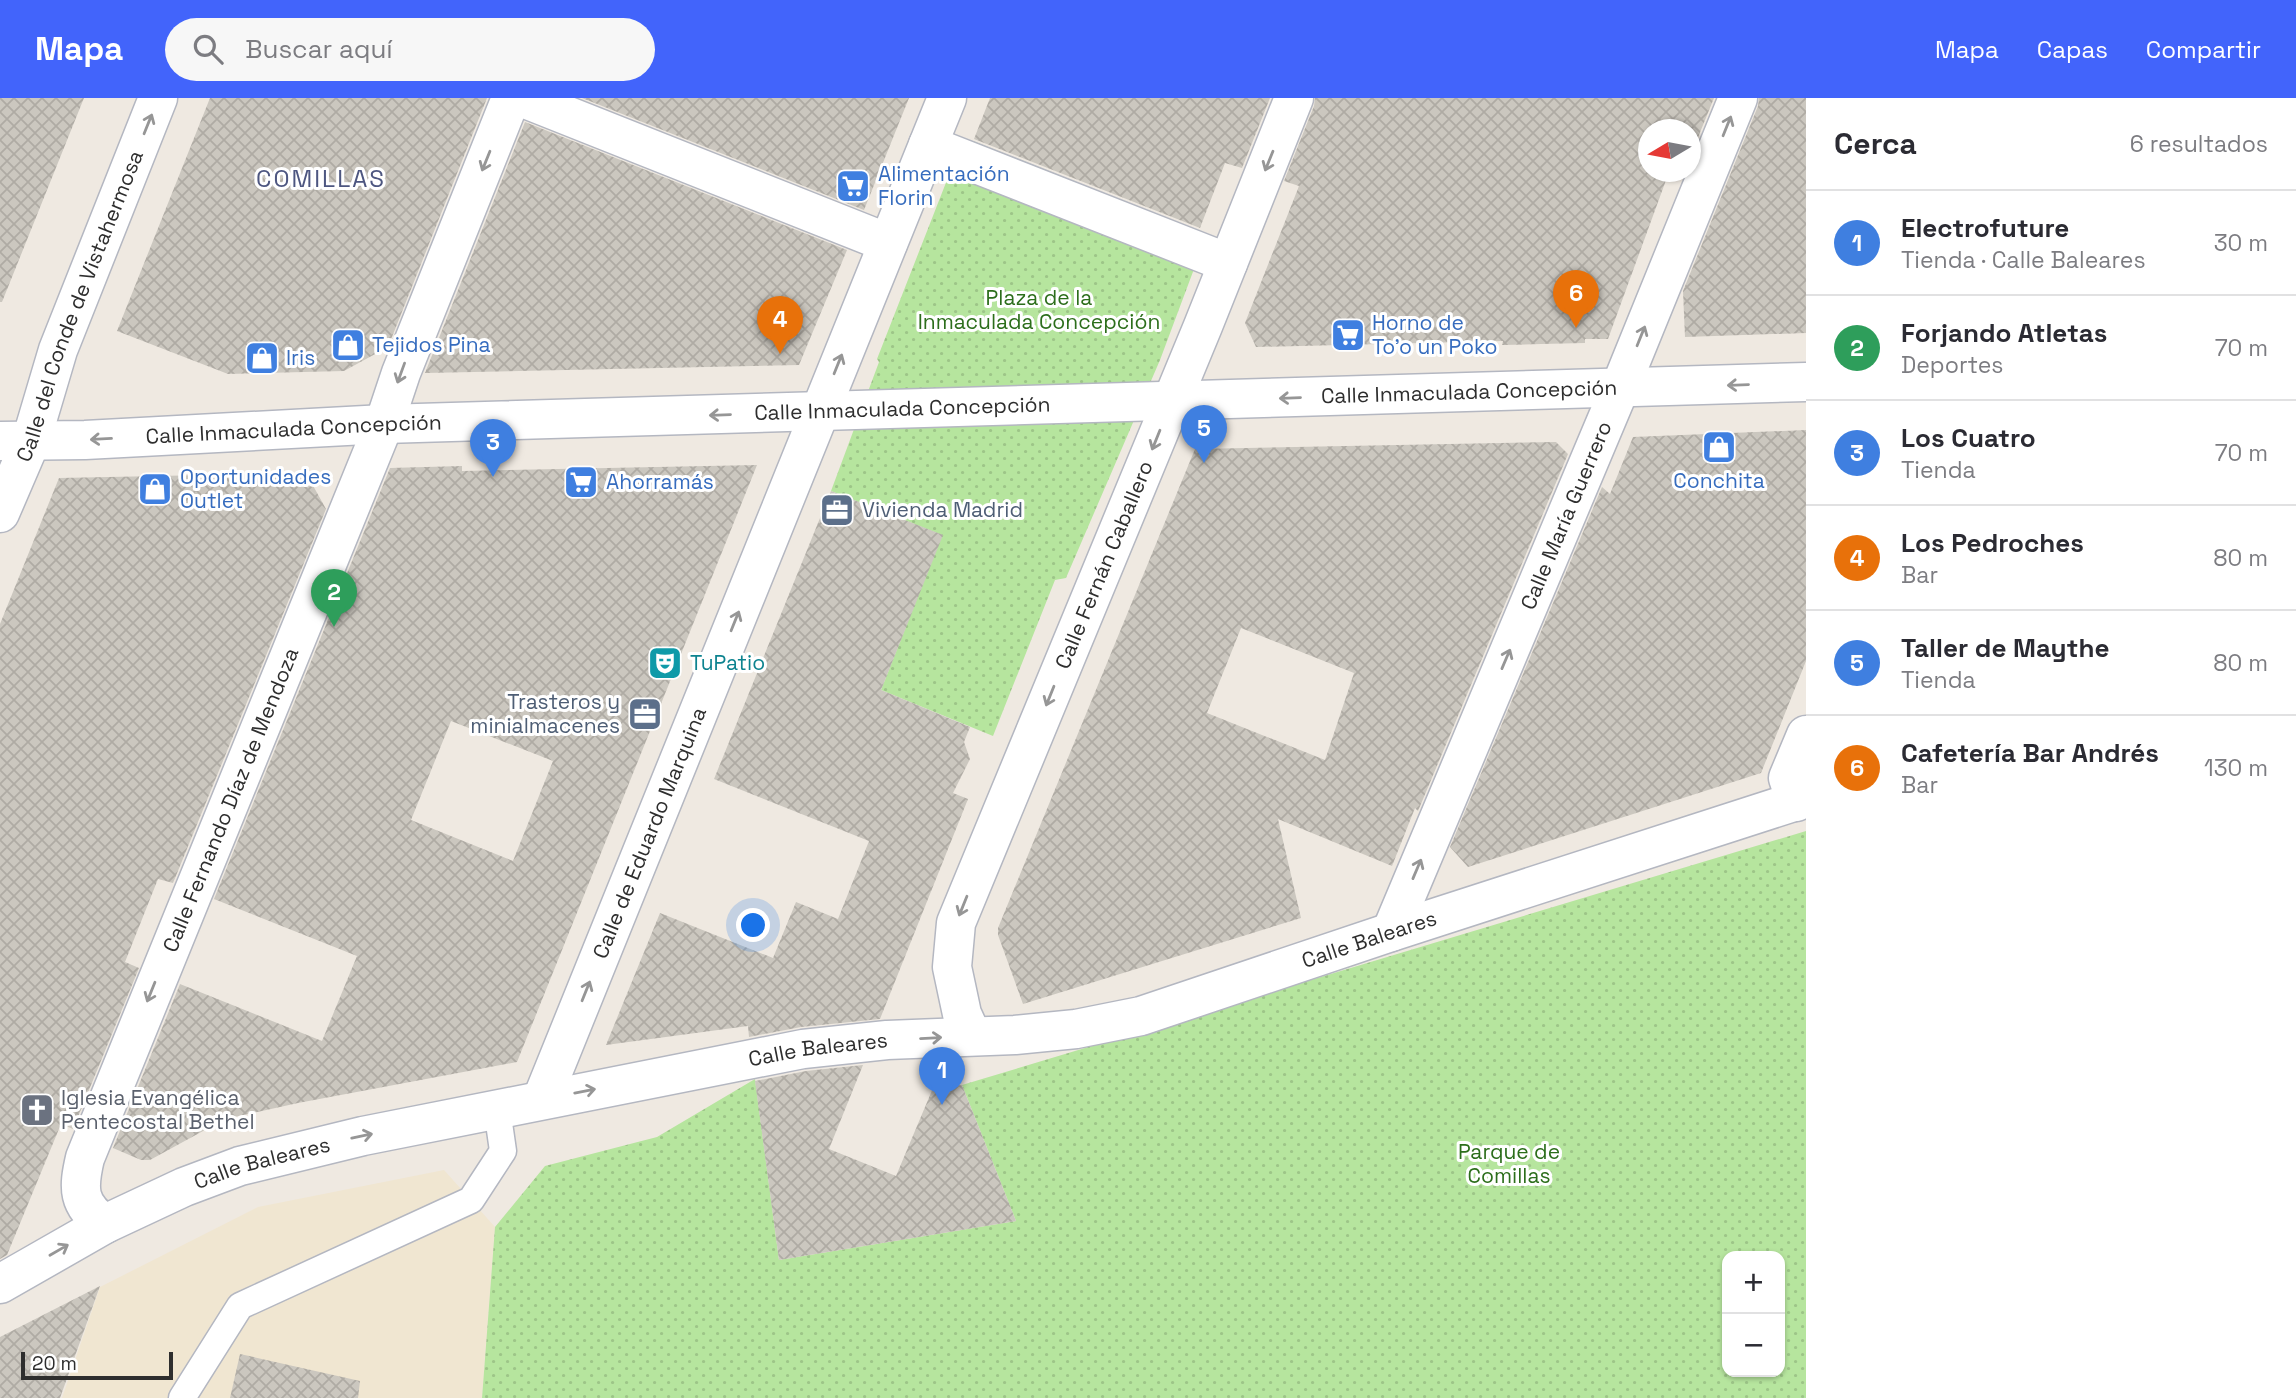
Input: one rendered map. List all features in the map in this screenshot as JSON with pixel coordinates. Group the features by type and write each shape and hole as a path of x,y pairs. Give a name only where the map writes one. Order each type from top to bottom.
{"street":[{"name":"Calle del Conde de Vistahermosa","path":"0,513 16,441 58,350 158,98"},
{"name":"Calle Fernando Díaz de Mendoza","path":"105,1224 93,1216 82,1201 80,1180 85,1158 383,424 511,98"},
{"path":"523,98 888,243"},
{"name":"Calle de Eduardo Marquina","path":"542,1099 947,98"},
{"name":"Calle Fernán Caballero","path":"972,1036 962,1013 952,967 956,923 1294,98"},
{"name":"Calle María Guerrero","path":"1391,932 1620,388 1738,98"},
{"path":"928,145 1228,263"},
{"name":"Calle Inmaculada Concepción","path":"16,441 383,424 1806,382"},
{"path":"1801,800 1788,778 1806,735"},
{"name":"Calle Baleares","path":"0,1284 105,1224 184,1187 240,1166 303,1149 542,1099 803,1049 887,1040 1076,1029 1141,1016 1801,800"}],"lane":[{"path":"182,1398 240,1306 471,1200 503,1151 497,1109"}],"shaded area":[{"path":"444,1170 495,1227 482,1398 62,1398 100,1287 258,1207"}],"green space":[{"name":"Plaza de la Inmaculada Concepción","path":"973,141 1199,231 1200,253 1160,360 1066,578 1055,580 993,736 881,690 942,535 831,491 879,362 877,359 956,157"},
{"name":"Parque de Comillas","path":"1806,831 1806,1398 482,1398 495,1227 545,1166 657,1137 755,1079 779,1260 1016,1221 962,1085"}],"building":[{"path":"0,98 84,98 2,302 0,302"},
{"path":"210,98 487,98 388,347 344,371 228,374 117,331"},
{"path":"582,98 909,98 864,210"},
{"path":"990,98 1270,98 1242,168 1225,163 1200,228 974,139"},
{"path":"1315,98 1714,98 1701,130 1701,119 1638,119 1638,182 1665,182 1608,339 1585,339 1585,343 1502,345 1503,341 1256,347 1245,323 1299,186 1284,181"},
{"path":"1759,98 1806,98 1806,333 1685,337 1683,291"},
{"path":"525,122 847,250 799,365 425,373"},
{"path":"1806,430 1806,661 1761,773 1468,867 1450,847 1602,487 1610,494 1633,437"},
{"path":"1556,442 1568,454 1418,811 1415,808 1392,866 1278,819 1301,918 1023,1004 998,935 998,928 1195,449","holes":["1241,628 1354,673 1325,760 1207,713"]},
{"path":"757,465 517,1062 225,1119 150,1160 141,1160 113,1148 180,984 322,1041 357,956 214,899 390,468 462,466 462,471","holes":["451,721 553,761 513,861 411,820"]},
{"path":"306,473 326,509 173,883 158,879 125,962 139,968 73,1129 61,1124 7,1255 0,1259 0,624 59,478"},
{"path":"831,491 943,535 881,690 970,727 964,742 970,759 953,793 968,799 880,1019 801,1027 749,1037 748,1026 606,1045 660,913 773,958 796,902 838,919 869,841 714,779"},
{"path":"863,1065 829,1149 896,1176 933,1088 962,1085 1016,1221 779,1260 755,1081 806,1071"},
{"path":"100,1286 60,1398 0,1398 0,1337"},
{"path":"240,1354 360,1381 358,1398 230,1398"}],"place":[{"name":"Alimentación Florin","path":"853,186"},
{"name":"Cafetería Bar Andrés","path":"1576,328"},
{"name":"Horno de To'o un Poko","path":"1348,335"},
{"name":"Tejidos Pina","path":"348,345"},
{"name":"Los Pedroches","path":"780,354"},
{"name":"Iris","path":"262,358"},
{"name":"Conchita","path":"1719,447"},
{"name":"Taller de Maythe","path":"1204,463"},
{"name":"Los Cuatro","path":"493,477"},
{"name":"Ahorramás","path":"581,482"},
{"name":"Oportunidades Outlet","path":"155,489"},
{"name":"Vivienda Madrid","path":"837,510"},
{"name":"Forjando Atletas","path":"334,627"},
{"name":"TuPatio","path":"665,663"},
{"name":"Trasteros y minialmacenes","path":"645,714"},
{"name":"Electrofuture","path":"942,1105"},
{"name":"Iglesia Evangélica Pentecostal Bethel","path":"37,1110"}],"district":[{"name":"COMILLAS","path":"321,179"}]}
